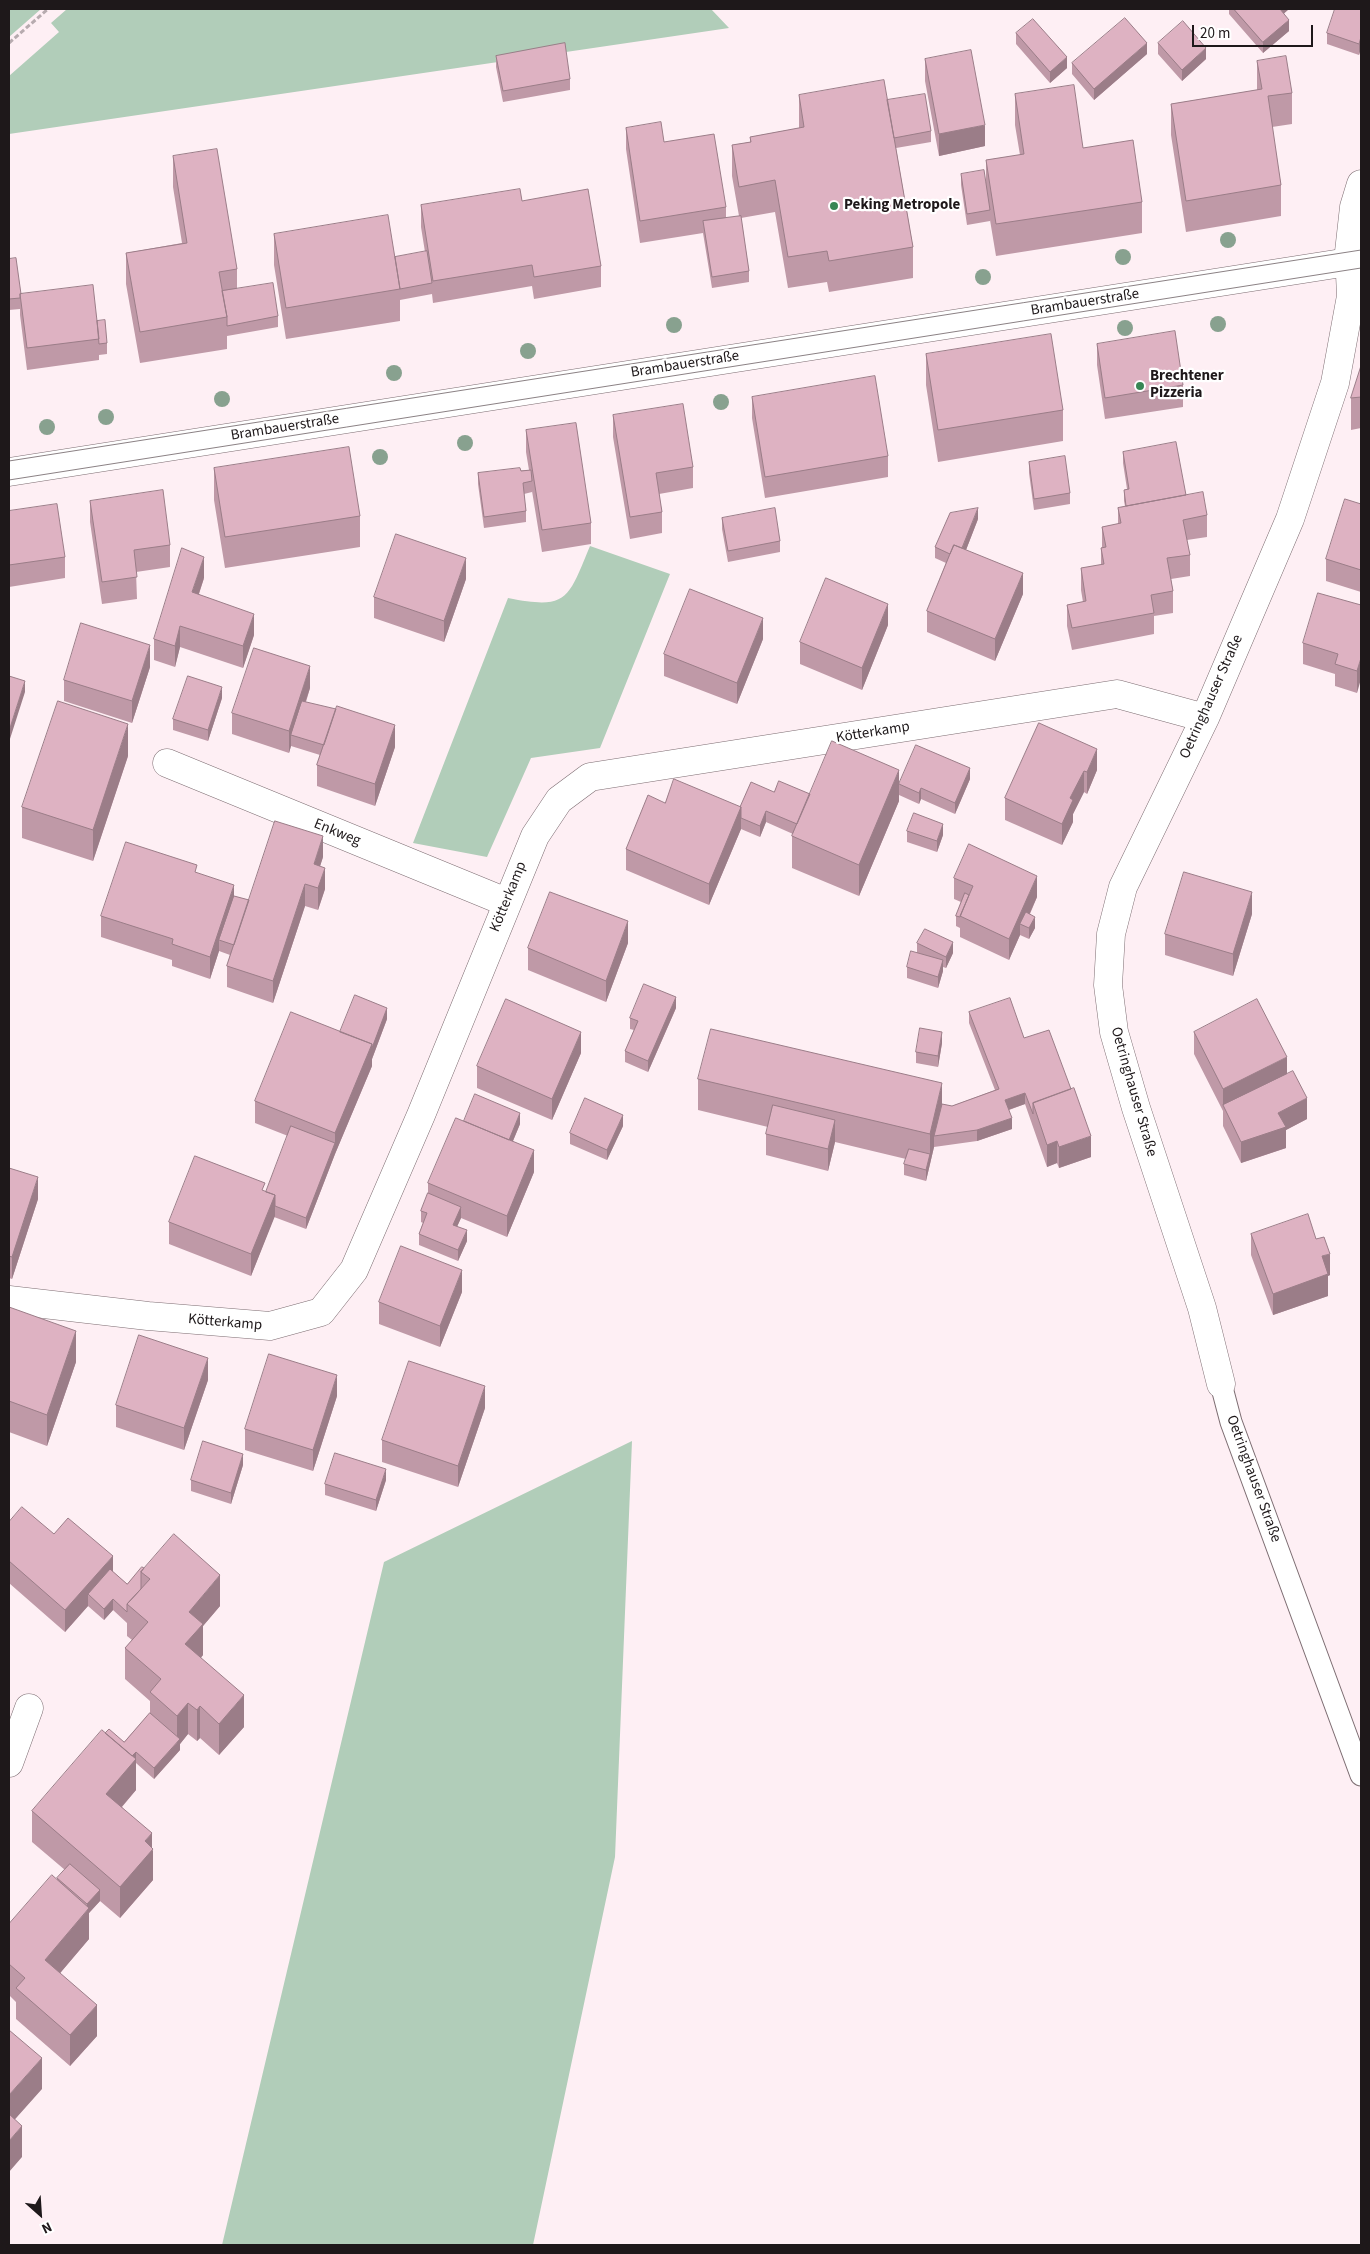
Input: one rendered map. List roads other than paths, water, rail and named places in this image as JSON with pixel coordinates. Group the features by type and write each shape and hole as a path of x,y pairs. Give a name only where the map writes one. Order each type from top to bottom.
{"street":[{"name":"Oetringhauser Straße","path":"1221,1384 1202,1308 1136,1108 1114,1032 1108,985 1111,934 1123,887 1204,718 1290,519 1335,383 1356,261 1354,208 1361,184"},
{"name":"Brambauerstraße","path":"9,472 1356,261"},
{"name":"Kötterkamp","path":"9,1300 148,1316 270,1326 321,1312 354,1270 421,1115 534,836 559,800 590,778 1117,694 1204,718"},
{"name":"Enkweg","path":"167,763 506,902"},
{"path":"9,1763 29,1708"}],"lane":[{"name":"Oetringhauser Straße","path":"1221,1384 1231,1422 1361,1775"}],"tram line":[{"path":"9,461 1361,250"},
{"path":"9,480 1361,268"}],"place":[{"name":"Peking Metropole","path":"834,206"},
{"name":"Brechtener Pizzeria","path":"1140,386"}]}
